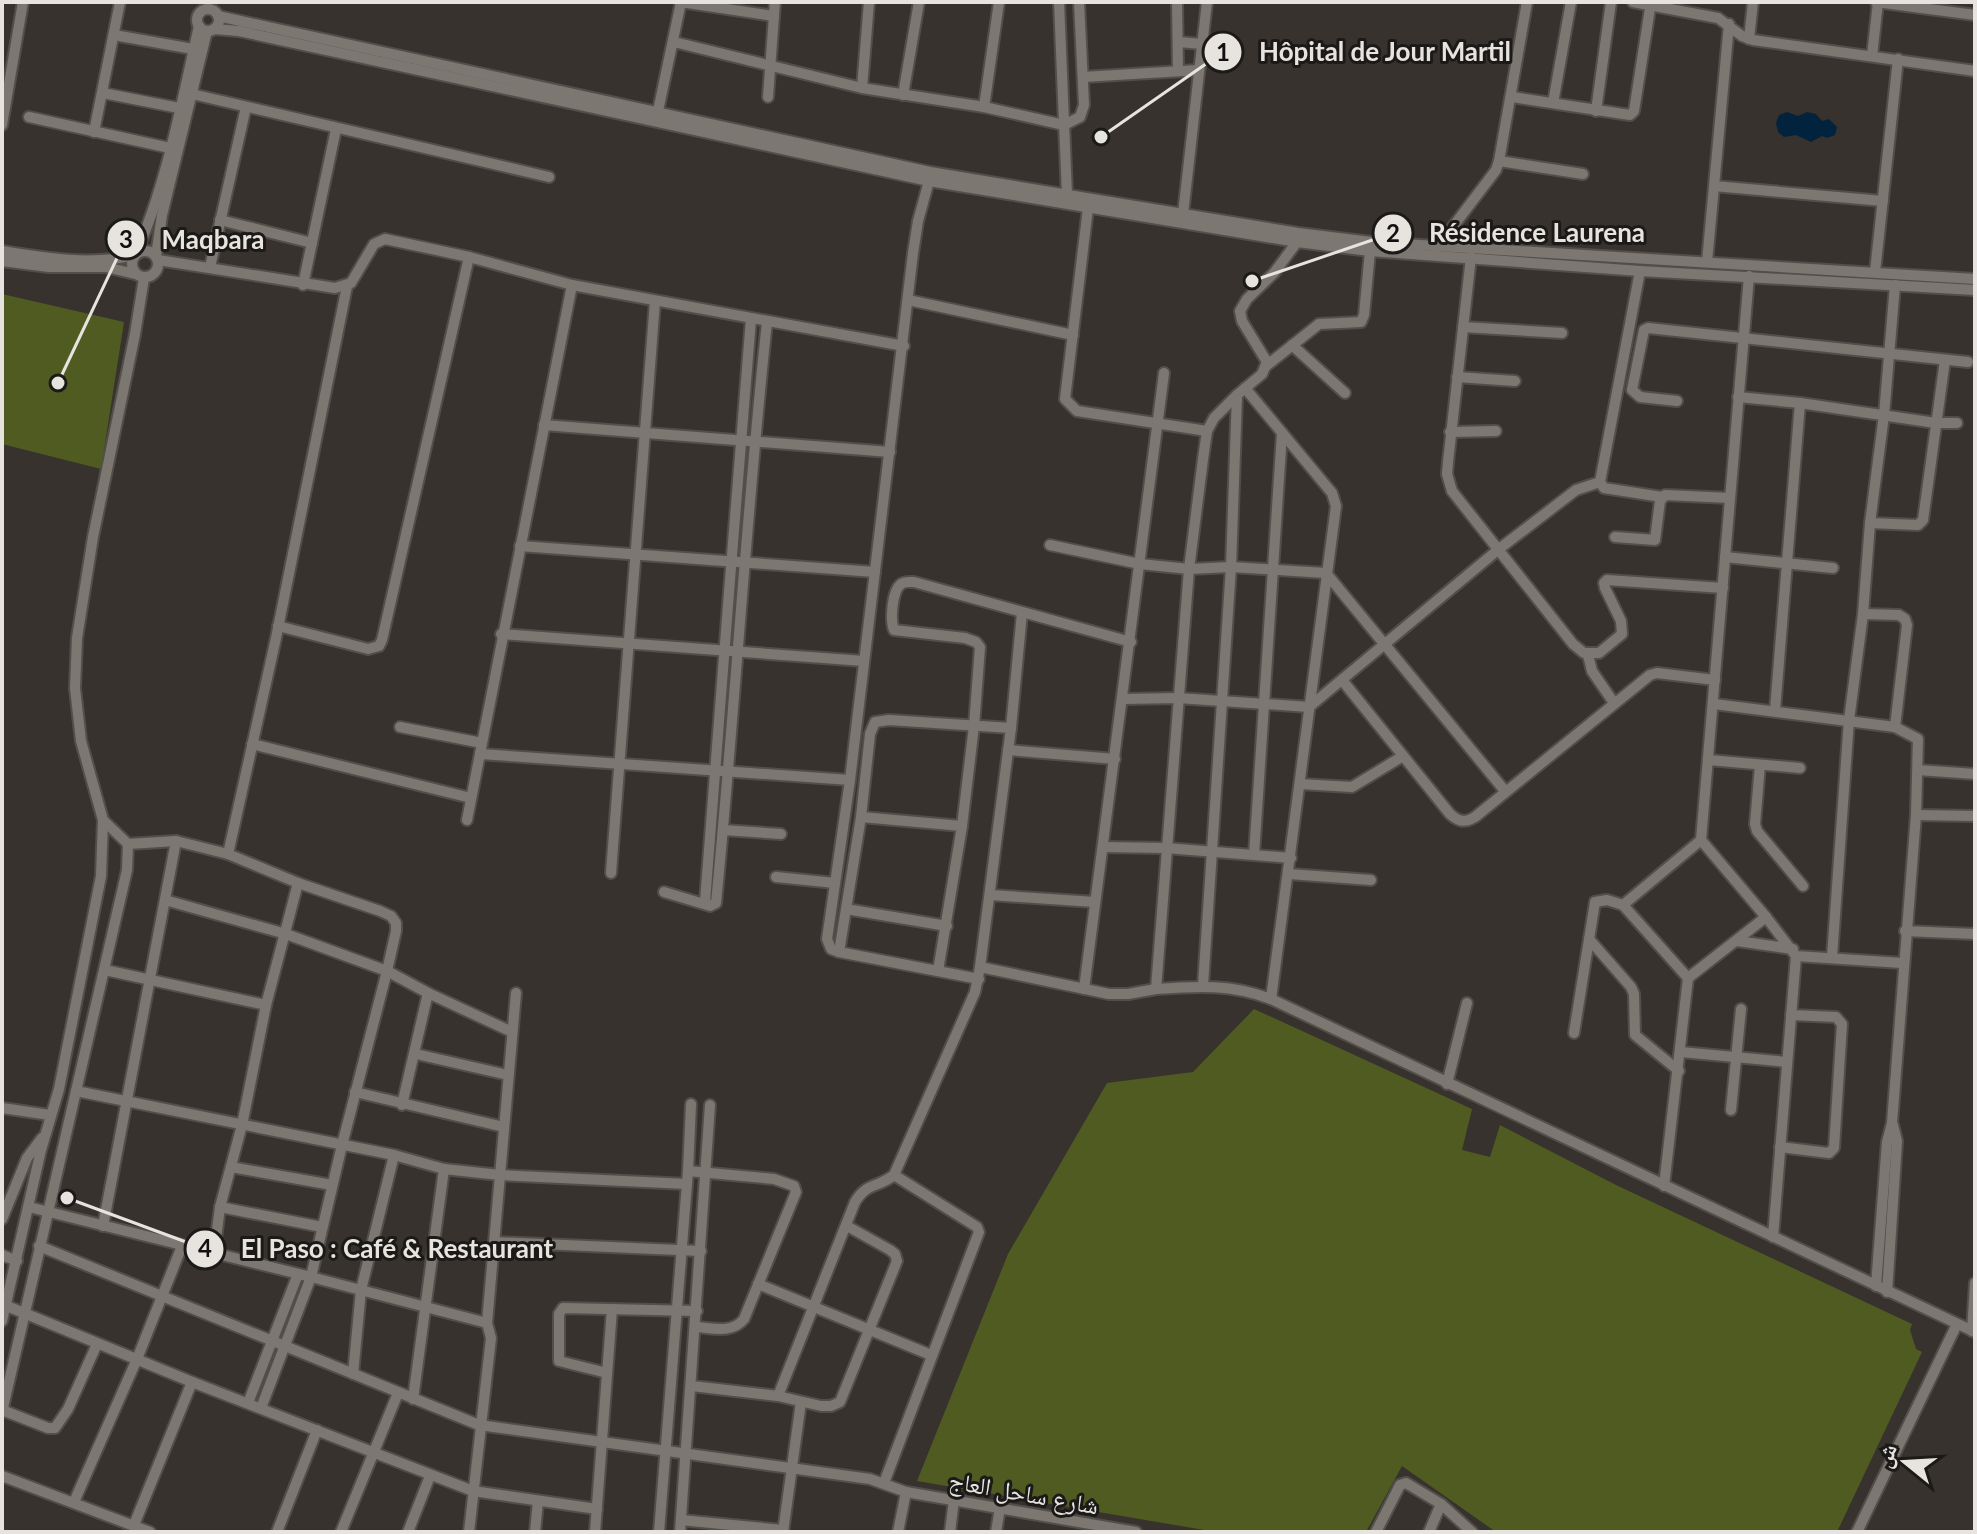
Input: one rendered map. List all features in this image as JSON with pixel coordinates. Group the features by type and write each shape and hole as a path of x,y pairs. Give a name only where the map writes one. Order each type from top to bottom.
{"street":[{"path":"2,125 23,2"},
{"path":"94,132 120,2"},
{"path":"658,111 681,2 774,16"},
{"path":"768,97 775,2"},
{"path":"862,88 869,2"},
{"path":"903,95 919,2"},
{"path":"984,107 999,2"},
{"path":"674,42 862,88 984,107 1064,125 1080,117 1083,112 1079,2"},
{"path":"1177,2 1178,69"},
{"path":"1183,214 1207,2"},
{"path":"1436,250 1496,170 1512,97 1527,2"},
{"path":"1553,103 1571,2"},
{"path":"1596,111 1611,2"},
{"path":"1633,2 1718,18 1749,39 1975,71"},
{"path":"1749,39 1753,2"},
{"path":"1872,56 1877,2 1975,15"},
{"path":"1055,3 1067,195"},
{"path":"2,261 49,267 106,267 140,276 154,275 162,215 206,29 197,17 203,4 209,9 420,62 930,172 1183,214 1471,257 1640,271 1975,290"},
{"path":"1512,97 1627,116 1633,113 1651,4"},
{"path":"2,1321 45,1133 59,1089 101,876 103,820 81,741 75,688 77,638 93,537 135,334 140,276 131,265 147,230 193,49 206,29 219,23 216,10"},
{"path":"1707,262 1729,24"},
{"path":"206,29 239,31 929,181 1297,242 1370,251 1436,250 1707,262 1975,279"},
{"path":"114,35 193,49"},
{"path":"1179,42 1202,44"},
{"path":"1875,272 1898,59"},
{"path":"1083,77 1199,70"},
{"path":"103,93 179,108"},
{"path":"192,94 549,177"},
{"path":"210,267 246,107"},
{"path":"29,117 170,148"},
{"path":"303,285 336,129"},
{"path":"1499,161 1583,174"},
{"path":"929,181 918,221 850,780 827,939 831,949 938,971 980,973 1120,995 1203,985 1236,988 1271,999 1974,1331 1975,1283"},
{"path":"1714,186 1883,201"},
{"path":"1088,208 1065,399 1077,411 1207,431"},
{"path":"220,220 312,243"},
{"path":"228,854 347,286 379,240 469,257 572,285 904,346"},
{"path":"1266,366 1266,356 1242,321 1240,311 1297,242"},
{"path":"2,251 49,258 91,259 115,259 144,251 157,258 303,285 347,286"},
{"path":"1156,989 1189,569 1207,431 1214,418 1262,374 1266,366 1319,324 1361,322 1370,251"},
{"path":"278,626 368,649 379,646 469,257"},
{"path":"1471,257 1450,432 1447,474 1452,491 1573,644 1588,655 1592,671 1614,703"},
{"path":"1640,271 1600,482 1604,488 1612,490 1662,497 1730,498"},
{"path":"1623,905 1701,840 1749,276"},
{"path":"467,820 501,634 572,285"},
{"path":"1832,957 1849,720 1863,614 1895,285"},
{"path":"908,300 1073,335"},
{"path":"611,873 655,301"},
{"path":"707,905 730,562 751,319"},
{"path":"664,892 707,905 716,903 740,652 743,563 767,322"},
{"path":"1463,327 1562,333"},
{"path":"1677,401 1640,397 1632,390 1644,330 1648,328 1968,362"},
{"path":"1292,345 1345,393"},
{"path":"1870,523 1918,525 1923,520 1945,360"},
{"path":"1084,989 1164,373"},
{"path":"1457,377 1515,381"},
{"path":"1241,392 1282,433 1335,500 1336,516 1271,999"},
{"path":"1203,985 1241,392"},
{"path":"1738,397 1936,423 1957,423"},
{"path":"1775,710 1800,403"},
{"path":"544,425 890,452"},
{"path":"1450,432 1496,431"},
{"path":"1254,855 1282,433"},
{"path":"1123,699 1178,698 1309,707 1499,549 1576,490 1600,482"},
{"path":"1615,537 1655,540 1662,497"},
{"path":"1050,545 1140,564 1189,569 1231,567 1326,573 1505,791"},
{"path":"520,546 875,572"},
{"path":"1725,557 1833,568"},
{"path":"1588,655 1599,653 1622,634 1621,621 1605,588 1607,580 1723,588"},
{"path":"938,971 962,826 980,656 978,644 965,638 894,630 892,622 897,590 904,582 914,582 1131,642"},
{"path":"778,1396 855,1202 864,1189 885,1182 894,1175 950,1050 980,973 1011,728 1022,613"},
{"path":"1863,614 1899,615 1907,625 1895,727"},
{"path":"501,634 864,661"},
{"path":"1342,680 1457,819 1466,822 1642,679 1657,673 1715,680"},
{"path":"1714,704 1895,727 1918,739 1916,815 1876,1286"},
{"path":"839,952 861,817 870,734 875,722 889,720 1011,728"},
{"path":"400,727 481,749 620,764 850,780"},
{"path":"252,744 471,798"},
{"path":"1008,750 1115,759"},
{"path":"1300,784 1352,787 1403,756"},
{"path":"1709,760 1800,768"},
{"path":"1760,765 1757,831 1803,886"},
{"path":"1918,770 1975,774"},
{"path":"1916,815 1975,816"},
{"path":"861,817 962,826"},
{"path":"103,820 128,844 176,841 228,854 391,916 396,931 311,1277 261,1408"},
{"path":"723,830 781,834"},
{"path":"1701,840 1795,953 1773,1237"},
{"path":"103,1226 176,841"},
{"path":"97,1344 68,1409 55,1428 2,1411 105,970 127,870 128,844"},
{"path":"1103,847 1166,848 1291,858"},
{"path":"1289,874 1371,880"},
{"path":"776,877 835,883"},
{"path":"214,1254 220,1207 242,1125 266,1005 298,883"},
{"path":"990,895 1095,902"},
{"path":"165,900 286,934 387,971 512,1032"},
{"path":"1574,1033 1595,902 1607,900 1623,905 1688,978 1664,1186"},
{"path":"846,909 947,926"},
{"path":"1688,978 1766,917"},
{"path":"1905,931 1975,934"},
{"path":"1589,939 1631,987 1634,994 1635,1035 1679,1071"},
{"path":"1737,941 1795,953 1902,963"},
{"path":"105,970 266,1005"},
{"path":"402,1105 428,993"},
{"path":"469,1532 491,1338 487,1323 516,993"},
{"path":"1447,1084 1467,1003"},
{"path":"1731,1110 1741,1009"},
{"path":"1780,1147 1829,1153 1834,1148 1842,1024 1836,1017 1791,1015"},
{"path":"1681,1052 1787,1062"},
{"path":"416,1054 508,1075"},
{"path":"76,1091 394,1155 444,1169 500,1175 687,1184"},
{"path":"355,1092 504,1127"},
{"path":"659,1532 691,1104"},
{"path":"680,1532 710,1105"},
{"path":"2,1108 50,1115"},
{"path":"1887,1292 1897,1141 1892,1123"},
{"path":"2,1219 6,1197 45,1133"},
{"path":"353,1374 361,1290 394,1155"},
{"path":"231,1167 332,1185"},
{"path":"413,1399 444,1169"},
{"path":"688,1171 774,1179 791,1184 795,1189 794,1199 744,1319 731,1329 696,1327"},
{"path":"884,1483 979,1231 894,1175"},
{"path":"29,1207 487,1323"},
{"path":"220,1207 322,1227"},
{"path":"692,1386 831,1406 840,1402 896,1267 897,1257 847,1226"},
{"path":"494,1242 701,1251"},
{"name":"شارع ساحل العاج","path":"39,1246 479,1425 884,1483 906,1492 1108,1530 1136,1532"},
{"path":"74,1502 137,1359 182,1246"},
{"path":"2,1255 17,1261"},
{"path":"248,1403 298,1274"},
{"path":"758,1284 931,1355"},
{"path":"4,1305 473,1491 597,1509"},
{"path":"607,1373 559,1361 559,1314 566,1307 697,1311"},
{"path":"595,1532 612,1309"},
{"path":"1857,1532 1957,1324"},
{"path":"134,1525 192,1382"},
{"path":"341,1532 398,1393"},
{"path":"681,1520 783,1531 801,1402"},
{"path":"277,1532 317,1430"},
{"path":"2,1476 150,1532"},
{"path":"408,1532 430,1476"},
{"path":"1376,1532 1402,1483 1441,1504 1472,1532"},
{"path":"898,1532 906,1492"},
{"path":"950,1532 954,1500"},
{"path":"535,1532 538,1501"},
{"path":"1429,1532 1441,1504"},
{"path":"996,1532 1000,1508"}],"green space":[{"path":"2,294 124,322 101,469 2,444"},
{"path":"1254,1009 1472,1109 1462,1150 1490,1157 1500,1125 1616,1185 1912,1324 1910,1330 1916,1349 1922,1352 1837,1532 1496,1532 1402,1466 1366,1532 1216,1532 917,1481 1008,1254 1107,1083 1193,1072"}],"water":[{"path":"1787,112 1798,116 1807,112 1816,114 1822,121 1829,119 1837,127 1835,135 1822,136 1811,142 1796,135 1784,137 1778,132 1776,123 1779,115"}],"place":[{"name":"Hôpital de Jour Martil","path":"1101,137"},
{"name":"Résidence Laurena","path":"1252,281"},
{"name":"Maqbara","path":"58,383"},
{"name":"El Paso : Café & Restaurant","path":"67,1198"}]}
